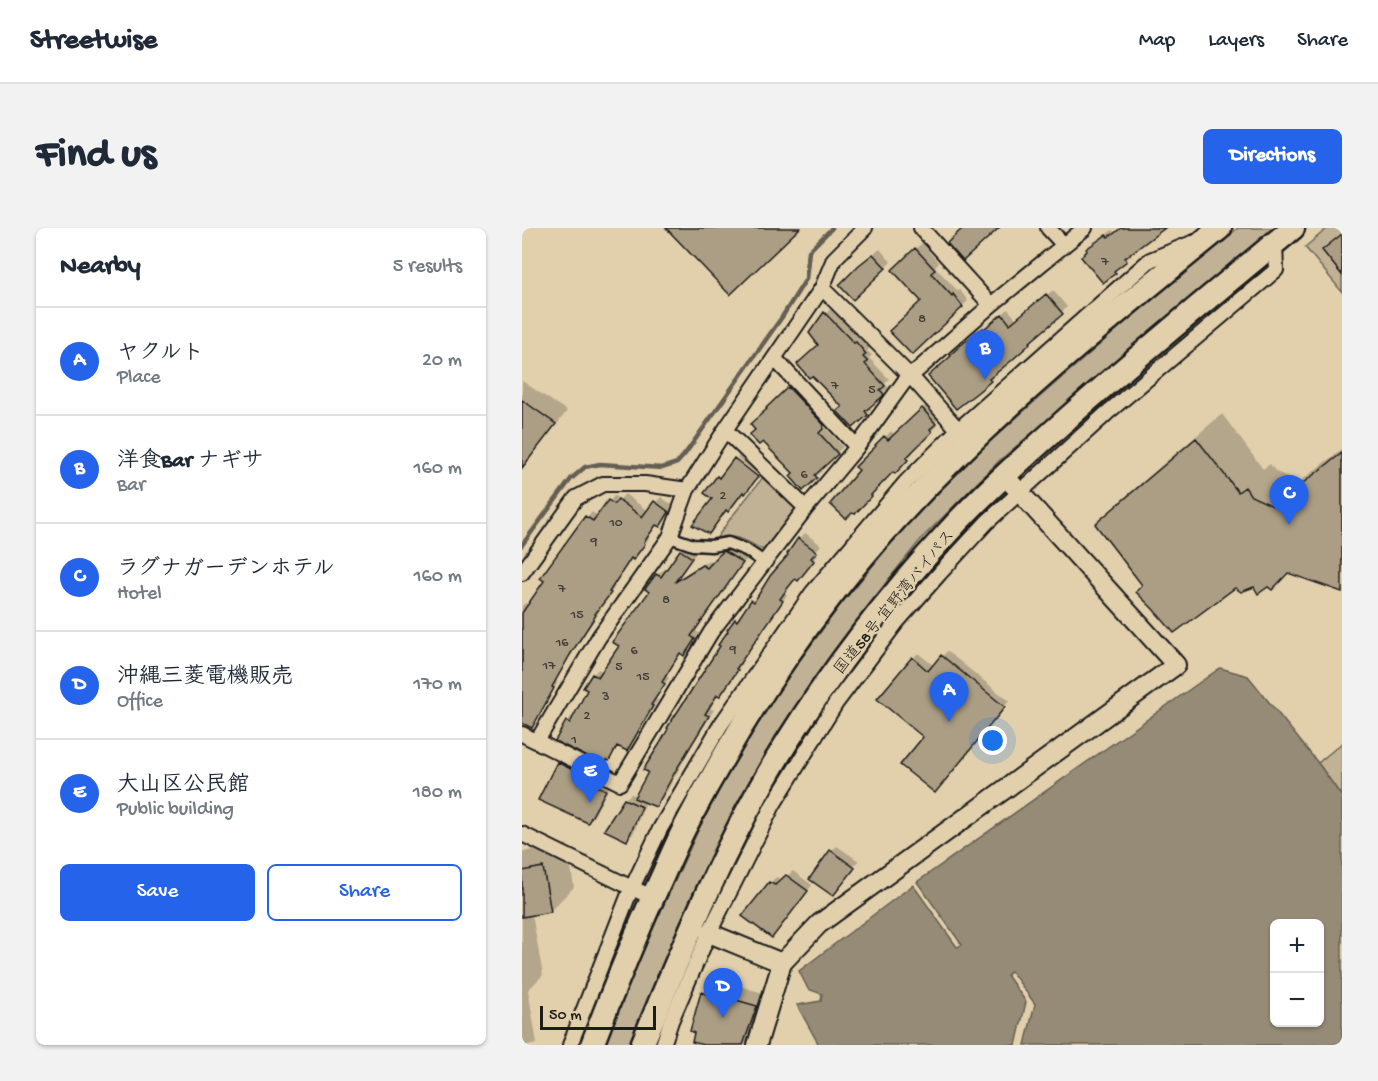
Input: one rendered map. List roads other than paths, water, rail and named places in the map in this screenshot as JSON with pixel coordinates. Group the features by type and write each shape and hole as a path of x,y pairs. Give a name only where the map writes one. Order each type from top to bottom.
{"highway":[{"name":"国道58号 宜野湾バイパス","path":"642,1045 692,924 755,796 787,742 860,636 949,530 1004,475 1140,354 1293,228"},
{"path":"591,1045 618,976 642,893 684,829 750,712 831,596 964,437 1026,392 1216,232"}],"street":[{"path":"537,741 599,637 670,537 687,490 822,288 834,259 865,228"},
{"path":"921,228 991,305"},
{"path":"1048,228 1064,245"},
{"path":"522,734 620,783 711,632 910,376 991,305 1085,228"},
{"path":"663,1045 709,933 773,805 836,703 896,623 987,522 1107,413 1276,270 1275,243"},
{"path":"822,288 910,376 964,437"},
{"path":"774,358 857,447"},
{"path":"725,430 806,508"},
{"path":"756,1045 782,963 819,924 1176,664 1004,475"},
{"path":"522,573 576,498 603,484 645,484 687,490"},
{"path":"670,537 693,545 711,546 728,543 746,549 764,562"},
{"path":"522,834 642,893 570,1045"},
{"path":"709,933 782,963"}],"waterway":[{"path":"522,545 571,479 585,467 600,464 662,468 677,463 782,317 806,279 809,251 832,228"}],"place":[{"name":"洋食Bar ナギサ","path":"985,380"},
{"name":"ラグナガーデンホテル","path":"1289,525"},
{"name":"ヤクルト","path":"949,722"},
{"name":"大山区公民館","path":"590,803"},
{"name":"沖縄三菱電機販売","path":"723,1018"}]}
